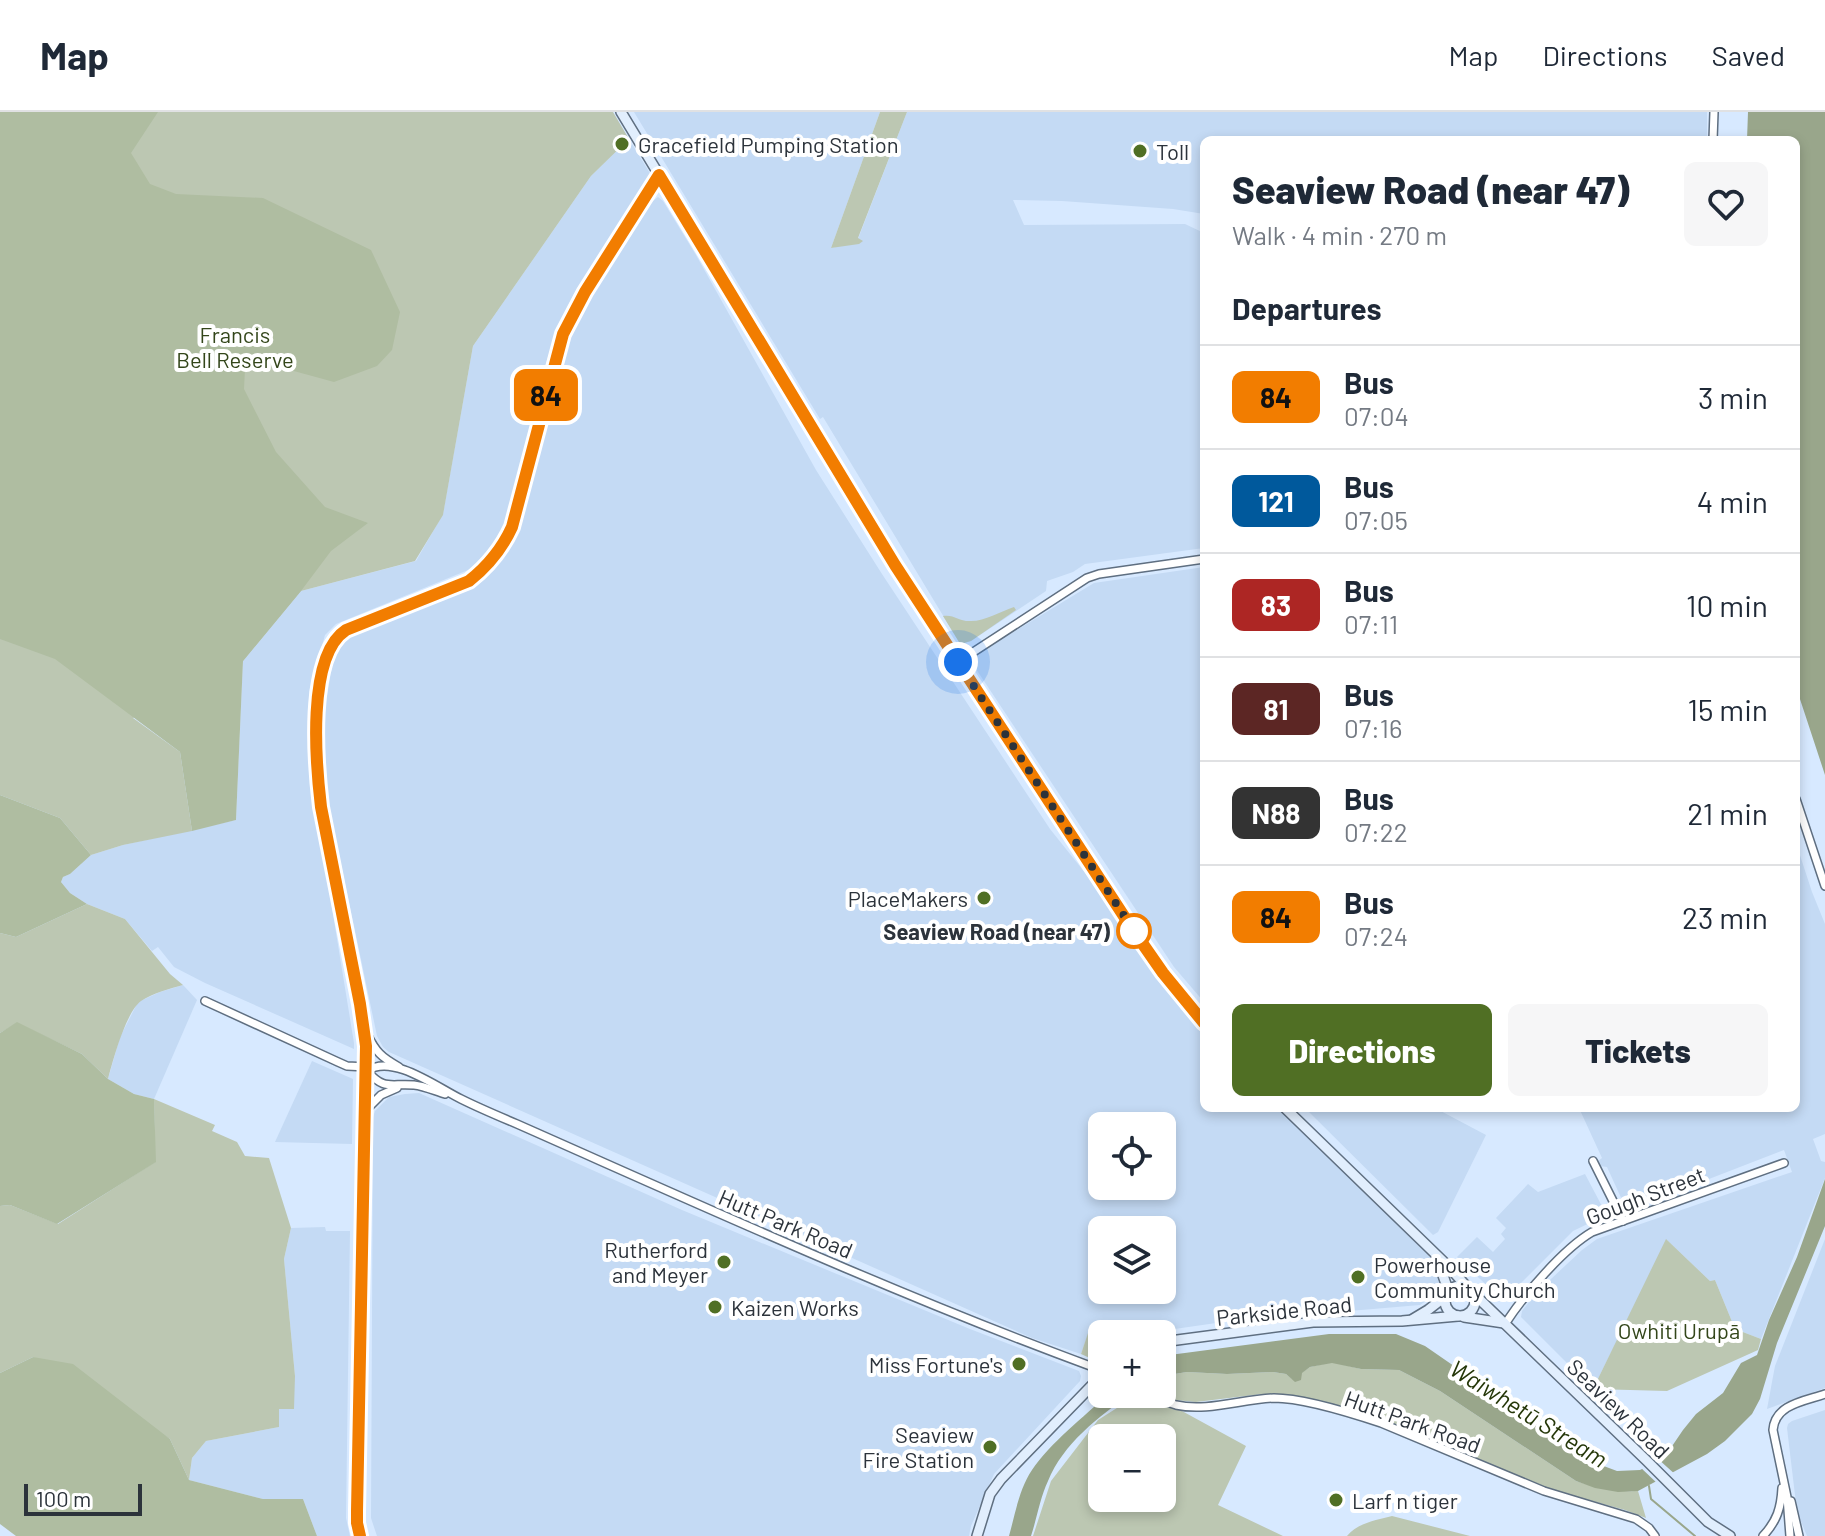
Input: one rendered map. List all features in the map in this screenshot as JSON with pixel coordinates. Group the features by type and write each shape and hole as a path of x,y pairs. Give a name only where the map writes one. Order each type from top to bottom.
{"main road":[{"path":"621,112 895,565 1131,927 1200,1018"},
{"name":"Seaview Road","path":"1289,1112 1668,1481 1718,1536"},
{"name":"Seaview Road","path":"1435,1254 1445,1278 1446,1296"},
{"path":"1409,1320 1428,1310 1456,1286 1470,1290 1475,1306 1470,1313 1460,1316"},
{"path":"1446,1296 1446,1308 1453,1315 1504,1323"},
{"name":"Parkside Road","path":"1176,1340 1313,1322 1460,1316"},
{"path":"977,1536 995,1487 1088,1389"},
{"name":"Seaview Road","path":"1708,1522 1730,1536"}],"street":[{"path":"1713,136 1714,112"},
{"path":"360,1536 357,1511 367,1069 364,1028 321,807 317,774 318,694 330,647 337,636 469,581 503,546 512,527 563,334 589,286 659,175"},
{"path":"958,662 1087,578 1200,560"},
{"path":"1800,811 1825,886"},
{"path":"205,1001 347,1066 367,1069"},
{"name":"Hutt Park Road","path":"364,1028 384,1059 458,1098 915,1298 1088,1365"},
{"name":"Hutt Park Road","path":"402,1069 367,1069 381,1084 416,1085 458,1098"},
{"path":"365,1111 381,1095 407,1085"},
{"path":"1593,1161 1623,1221"},
{"name":"Gough Street","path":"1504,1323 1579,1239 1784,1163"},
{"path":"1790,1536 1774,1420 1786,1408 1825,1394"},
{"name":"Hutt Park Road","path":"1176,1405 1196,1407 1274,1398 1357,1416 1381,1423 1544,1491 1636,1519 1655,1536"},
{"path":"1763,1536 1780,1511 1783,1480"},
{"path":"1783,1480 1799,1536"}],"shaded area":[{"path":"634,112 880,112 831,248 862,241 858,239 907,112 1707,112 1707,136 1200,136 1200,213 1062,201 1013,200 1024,225 1185,224 1200,231 1200,549 1085,564 1073,572 1047,581 1046,591 971,641 959,642 823,417 820,419"},
{"path":"1748,112 1825,112 1825,775 1800,699 1800,136 1747,136"},
{"path":"629,139 651,175 650,179 574,294 559,325 499,537 473,568 336,624 325,635 309,692 309,767 354,1049 174,967 158,947 152,951 125,919 87,904 70,893 61,882 91,855 236,820 243,661 301,591 416,561 443,514 473,346 591,176"},
{"path":"658,197 696,255 816,470 882,574 1050,829 1094,884 1177,1000 1200,1026 1200,1112 1283,1112 1434,1261 1439,1284 1426,1301 1420,1305 1230,1321 1176,1329 1176,1320 1088,1320 1088,1334 1081,1354 1032,1338 383,1047 377,1036 328,802 325,708 333,660 348,636 470,586 484,578 506,551 522,523 563,355 579,317 649,204"},
{"path":"1200,568 1200,997 1174,967 976,669 975,657 984,650 1094,583"},
{"path":"1800,855 1825,924 1825,1134 1813,1139 1821,1161 1825,1162 1825,1178 1761,1339 1735,1329 1715,1280 1710,1281 1667,1240 1593,1389 1521,1317 1536,1293 1597,1239 1792,1172 1784,1150 1634,1205 1623,1202 1607,1167 1600,1166 1598,1161 1602,1158 1581,1112 1800,1112"},
{"path":"183,985 197,1000 154,1099 134,1094 108,1079 120,1037 138,1002"},
{"path":"312,1061 353,1079 352,1144 275,1142"},
{"path":"419,1093 682,1210 1079,1371 1080,1381 994,1474 969,1536 377,1536 371,1518 373,1117 389,1097"},
{"path":"1309,1112 1443,1112 1486,1135 1438,1232 1433,1235"},
{"path":"1585,1174 1604,1210 1603,1215 1573,1231 1506,1298 1502,1300 1457,1257 1477,1237 1493,1252 1505,1239 1501,1234 1506,1228 1496,1218 1528,1184 1538,1192"},
{"path":"1825,1179 1825,1226 1752,1414 1707,1454 1638,1491 1618,1492 1576,1481 1440,1391 1399,1370 1361,1369 1332,1363 1310,1367 1302,1373 1301,1380 1295,1382 1286,1374 1273,1372 1176,1374 1176,1354 1329,1334 1396,1334 1425,1346 1593,1462 1617,1471 1640,1470 1664,1458 1696,1414 1723,1393 1741,1363 1757,1355"},
{"path":"325,1227 326,1231 350,1231 346,1518 350,1536 317,1536 303,1499 263,1499 189,1480 192,1458 206,1441 279,1427 279,1409 295,1376 284,1259 291,1228"},
{"path":"1825,1239 1825,1388 1767,1409 1775,1366"},
{"path":"1093,1408 1112,1408 1088,1424 1063,1455 1045,1488 1031,1536 1009,1536 1028,1477 1058,1440"},
{"path":"1825,1410 1825,1536 1807,1536 1797,1512 1787,1428 1792,1421"}],"green space":[{"name":"Francis Bell Reserve","path":"0,112 613,112 629,139 591,176 473,346 443,515 415,561 301,591 243,661 133,718 180,752 192,831 91,855 60,818 0,795"},
{"name":"Francis Bell Reserve","path":"0,112 158,112 131,153 150,184 176,194 263,198 371,250 400,312 392,350 377,366 334,382 261,362 245,369 244,389 276,452 325,507 368,523 331,551 243,661 236,820 192,831 180,752 55,659 0,639"},
{"path":"880,112 907,112 858,238 863,241 831,248"},
{"path":"1014,607 1016,610 964,643 959,642 943,616 975,621"},
{"path":"0,795 60,818 91,855 61,882 70,893 87,904 16,937 0,933"},
{"path":"87,904 125,919 170,974 183,985 151,996 135,1007 121,1037 108,1079 82,1054 17,1023 0,1033 0,933 16,937"},
{"path":"17,1022 82,1054 108,1079 134,1094 154,1099 156,1162 57,1224 10,1205 0,1206 0,1033"},
{"path":"154,1099 215,1125 212,1131 237,1142 245,1156 269,1158 291,1228 284,1259 295,1376 294,1409 279,1409 279,1427 206,1441 192,1458 189,1480 170,1439 33,1357 0,1373 0,1206 10,1205 58,1224 155,1162"},
{"name":"Owhiti Urupā","path":"1666,1239 1710,1281 1715,1280 1735,1329 1761,1339 1758,1350 1667,1391 1593,1389"},
{"path":"1088,1333 1088,1357 1081,1354"},
{"path":"33,1357 73,1364 170,1439 189,1480 263,1499 303,1499 317,1536 16,1536 0,1524 0,1373"},
{"path":"1332,1362 1361,1369 1399,1370 1440,1391 1576,1481 1606,1489 1638,1491 1646,1518 1538,1486 1364,1413 1293,1395 1262,1394 1196,1402 1176,1400 1176,1374 1273,1372 1286,1374 1292,1379 1310,1367"},
{"path":"1117,1408 1174,1408 1246,1446 1218,1505 1283,1536 1033,1536 1051,1481 1088,1433 1088,1512 1176,1512 1176,1424 1095,1424"},
{"path":"1392,1516 1470,1536 1347,1536 1362,1525"}],"pier":[{"path":"1657,1458 1677,1476 1659,1485 1639,1466"}],"waterway":[{"path":"1649,1486 1651,1499 1695,1536"}],"bus line":[{"name":"84","path":"360,1536 357,1511 366,1046 317,774 318,694 323,668 337,636 469,581 503,546 512,527 563,334 585,292 659,175 895,565 1131,927 1200,1018"}],"place":[{"name":"Gracefield Pumping Station","path":"622,144"},
{"name":"Toll","path":"1140,151"},
{"name":"PlaceMakers","path":"984,898"},
{"name":"Seaview Road (near 47)","path":"1134,931"},
{"name":"Rutherford and Meyer","path":"724,1262"},
{"name":"Powerhouse Community Church","path":"1358,1277"},
{"name":"Kaizen Works","path":"715,1307"},
{"name":"Miss Fortune's","path":"1019,1364"},
{"name":"Seaview Fire Station","path":"990,1447"},
{"name":"Larf n tiger","path":"1336,1500"}],"route":[{"path":"958,662 1134,931"}],"water label":[{"name":"Waiwhetū Stream","path":"1529,1413"}]}
